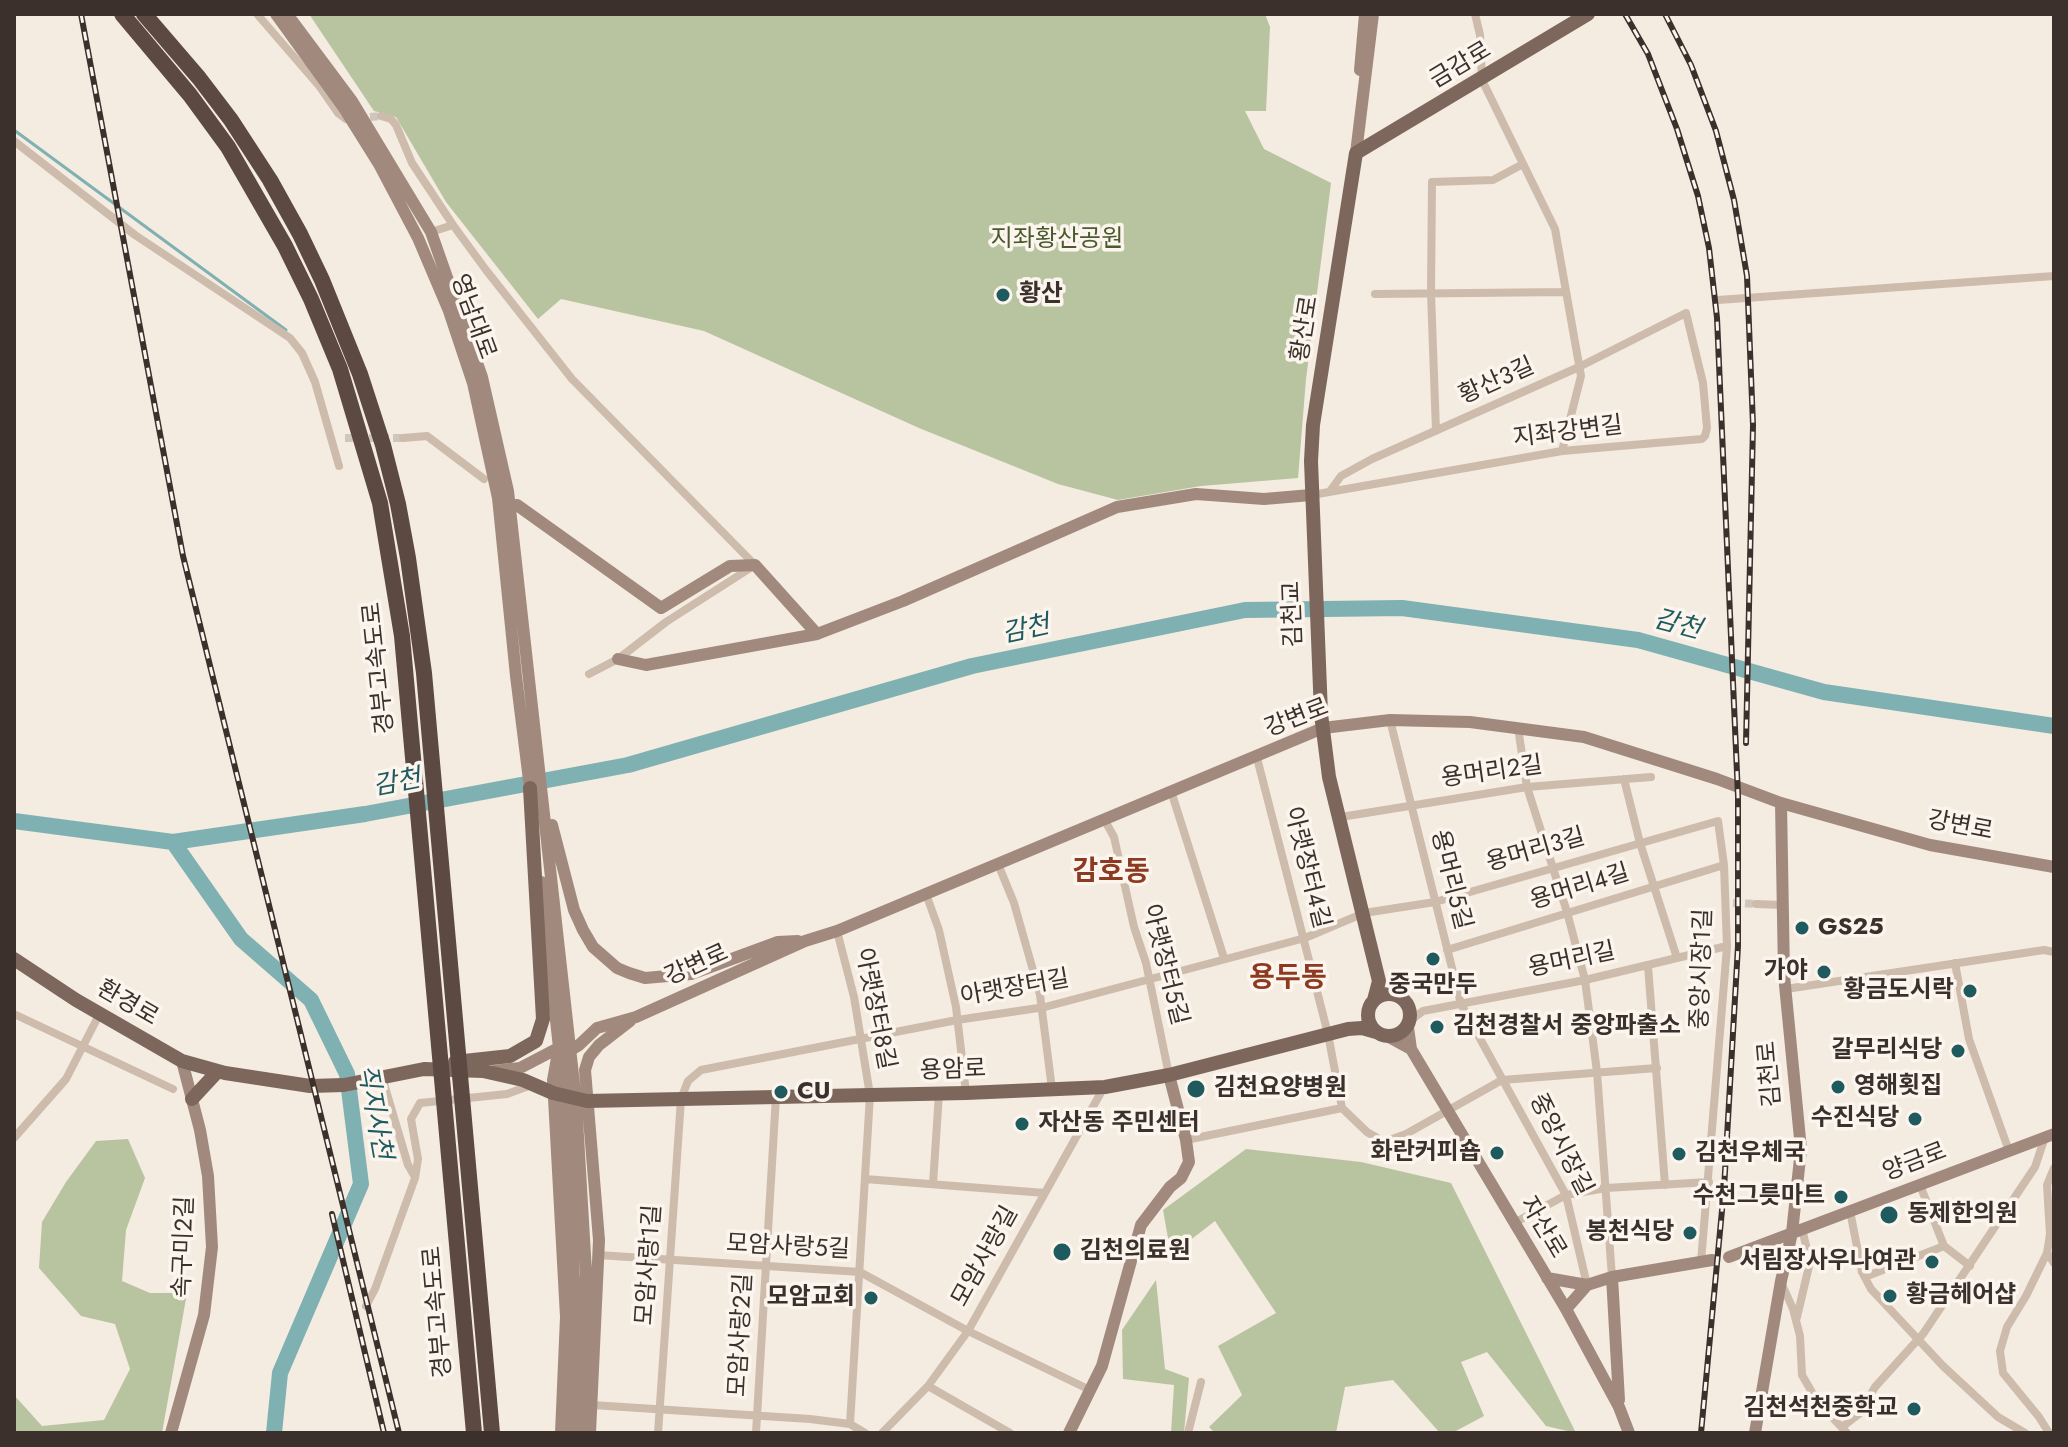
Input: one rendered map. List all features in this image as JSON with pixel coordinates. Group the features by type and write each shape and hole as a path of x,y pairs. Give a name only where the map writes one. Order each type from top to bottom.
{"highway":[{"name":"경부고속도로","path":"122,14 190,95 228,147 285,246 340,369 380,503 406,676 474,1433"},
{"name":"경부고속도로","path":"144,14 231,120 300,234 328,293 360,374 383,445 408,558 424,673 492,1433"}],"main road":[{"name":"금감로","path":"1356,153 1588,14"},
{"name":"황산로","path":"1312,512 1313,425 1356,153"},
{"name":"김천교","path":"1312,512 1322,721"},
{"path":"1322,721 1329,777 1379,981 1371,1006 1371,1026 1382,1034"},
{"path":"380,1078 440,1063 510,1056 536,1041 543,1019 536,788"},
{"name":"환경로","path":"14,959 182,1061 221,1072 310,1086 344,1085 380,1078"},
{"path":"1348,1029 1362,1028 1396,1036 1413,1016 1405,1000 1379,981"},
{"path":"1348,1029 1363,1020 1379,996 1393,994"},
{"name":"용암로","path":"553,1093 587,1101 1105,1087 1169,1075 1348,1029"},
{"path":"424,1069 483,1071 535,1084 553,1093"},
{"path":"192,1099 221,1072"}],"street":[{"path":"257,14 346,119"},
{"name":"영남대로","path":"276,14 344,108 379,164 418,238 449,311 473,383 486,435 498,498 522,675"},
{"name":"영남대로","path":"287,14 352,101 431,232 482,377 508,491 522,675"},
{"name":"황산로","path":"1356,153 1365,14"},
{"name":"황산로","path":"1356,153 1373,14"},
{"path":"1475,14 1480,35 1482,80 1555,229 1581,376 1562,451"},
{"path":"381,116 391,119 396,125 412,163 453,225 572,379 755,565 817,634"},
{"path":"14,141 135,235 290,338 302,353 315,382 339,466"},
{"path":"1436,431 1431,293 1432,182 1493,180 1523,164"},
{"path":"431,232 453,225"},
{"path":"1718,300 2054,276"},
{"path":"1375,294 1566,292"},
{"name":"지좌강변길","path":"1311,495 1562,451 1698,440 1705,436 1707,428 1703,383 1686,313"},
{"name":"황산3길","path":"1330,491 1341,476 1372,459 1579,367 1686,313"},
{"path":"403,438 427,436 484,479"},
{"path":"333,442 345,438"},
{"path":"618,659 646,665 817,634 903,601 1117,507 1196,494 1264,499 1311,495"},
{"path":"517,505 661,608 730,566 755,565"},
{"path":"589,674 618,659 666,622 755,565"},
{"path":"522,675 566,1004 581,1174 586,1330 581,1433"},
{"name":"용머리5길","path":"1390,720 1461,1004"},
{"name":"강변로","path":"561,1433 566,1317 553,1093 557,1058 579,1045 597,1028 636,1017 805,941 837,931 1257,758 1322,721 1470,722 1584,737 1781,803 1930,845 2054,867"},
{"path":"1518,728 1527,787 1585,980 1597,1072 1619,1407"},
{"name":"아랫장터4길","path":"1257,758 1328,1034 1342,1108"},
{"name":"용머리2길","path":"1341,817 1527,787 1651,777"},
{"path":"1624,779 1640,843 1677,958"},
{"path":"536,788 574,910 593,947 617,968 645,978 691,974 778,942 805,941"},
{"path":"536,788 566,1117 576,1331 571,1433"},
{"path":"1171,791 1224,958"},
{"name":"김천로","path":"1755,1433 1781,1281 1797,1231 1801,1149 1786,989 1781,803"},
{"name":"아랫장터5길","path":"1104,819 1114,837 1169,1075"},
{"name":"용머리3길","path":"1364,913 1435,902 1718,821"},
{"name":"중앙시장1길","path":"1707,1261 1709,1182 1729,903 1718,821"},
{"path":"998,864 1014,903 1042,1008 1052,1089"},
{"name":"용머리4길","path":"1447,950 1724,865"},
{"path":"926,894 939,930 957,1020 966,1093"},
{"path":"1756,904 1783,905"},
{"name":"아랫장터길","path":"681,1099 688,1081 701,1070 957,1020 1042,1008 1304,938 1364,913"},
{"name":"아랫장터8길","path":"837,931 861,1038 870,1095 850,1424"},
{"name":"용머리길","path":"1413,1016 1727,946"},
{"path":"1786,989 2044,950 2054,952"},
{"path":"1955,963 1969,1039 2009,1151"},
{"path":"1648,966 1665,1185"},
{"name":"중앙시장길","path":"1461,1004 1566,1195 1587,1285"},
{"path":"15,1136 59,1089 100,1013"},
{"path":"14,1014 173,1089"},
{"path":"1382,1034 1411,1049 1413,1016"},
{"name":"강변로","path":"590,1433 598,1255 585,1070 589,1057 599,1045 636,1017"},
{"path":"483,1071 520,1068 597,1028"},
{"name":"자산로","path":"1411,1049 1566,1309 1619,1407 1629,1433"},
{"name":"속구미2길","path":"171,1433 204,1315 212,1247 208,1176 182,1061"},
{"path":"1186,1140 1342,1108 1367,1132 1384,1142 1406,1134 1502,1080 1657,1068"},
{"path":"1069,1433 1102,1366 1141,1225 1162,1196 1181,1178 1189,1162 1169,1075"},
{"path":"380,1078 415,1178"},
{"path":"366,1306 415,1178 418,1159 411,1119 420,1103 507,1094 535,1084"},
{"name":"모암사랑길","path":"882,1433 928,1386 968,1331 1105,1087"},
{"path":"933,1184 939,1093"},
{"name":"모암사랑2길","path":"756,1433 776,1096"},
{"name":"모암사랑1길","path":"658,1433 681,1099"},
{"path":"1781,1281 1797,1322 1802,1375 1817,1401 1843,1431 1860,1413 1875,1387 1918,1340 1970,1266 2035,1167 2050,1136"},
{"name":"양금로","path":"1797,1231 2050,1136"},
{"path":"2049,1433 2003,1373 2000,1351 2007,1327 2047,1253 2050,1234 2047,1185 2054,1168"},
{"path":"865,1179 1045,1193"},
{"path":"1514,1223 1566,1195 1606,1188 1709,1182"},
{"path":"1920,1185 1944,1246 1970,1266"},
{"path":"1850,1211 1862,1272 1871,1289 1918,1340 1998,1417 2025,1433"},
{"path":"1729,1257 1797,1231 1810,1262 1797,1322"},
{"path":"1862,1272 1870,1275 1944,1246"},
{"path":"2047,1253 2054,1263"},
{"name":"모암사랑5길","path":"598,1255 860,1272 968,1331 1090,1390"},
{"path":"1547,1278 1587,1285 1612,1277 1707,1261"},
{"path":"1566,1309 1587,1285"},
{"path":"1188,1433 1201,1382"},
{"path":"928,1386 1010,1433"},
{"path":"592,1405 850,1424 865,1433"}],"green space":[{"name":"지좌황산공원","path":"309,14 1265,14 1270,27 1266,111 1245,111 1264,149 1331,183 1306,379 1298,478 1201,486 1118,500 1058,484 919,428 704,331 561,299 538,319 446,202 396,117 374,111"},
{"path":"128,1139 145,1178 126,1230 122,1281 150,1293 187,1293 162,1433 14,1433 14,1395 42,1426 104,1420 130,1369 115,1324 81,1316 39,1268 42,1222 66,1182 96,1141"},
{"path":"1246,1149 1361,1162 1451,1183 1576,1433 1546,1426 1487,1352 1461,1362 1484,1416 1452,1433 1440,1433 1393,1380 1345,1387 1336,1433 1215,1433 1209,1427 1242,1395 1218,1346 1276,1313 1215,1221 1171,1255 1163,1210"},
{"path":"1156,1280 1165,1369 1189,1378 1184,1433 1171,1433 1174,1385 1123,1379 1122,1330"}],"waterway":[{"path":"14,130 286,330"},
{"name":"감천","path":"14,821 173,842 365,814 628,765 972,666 1245,610 1402,608 1638,640 1824,692 2054,726"},
{"name":"직지사천","path":"173,842 241,939 311,1000 347,1074 361,1184 280,1373 274,1433"}],"tunnel":[{"path":"358,118 381,116"},
{"path":"345,438 403,438"},
{"path":"1733,903 1756,904"}],"railway":[{"path":"81,14 183,556 399,1433"},
{"path":"1625,14 1648,54 1677,129 1698,196 1709,248 1717,318 1738,796 1738,946 1724,1189 1701,1433"},
{"path":"1665,14 1691,65 1716,131 1734,200 1747,276 1753,425 1746,743"},
{"path":"332,1214 384,1433"}],"place":[{"name":"황산","path":"1003,295"},
{"name":"GS25","path":"1802,928"},
{"name":"중국만두","path":"1433,959"},
{"name":"가야","path":"1824,972"},
{"name":"황금도시락","path":"1970,991"},
{"name":"김천경찰서 중앙파출소","path":"1437,1027"},
{"name":"갈무리식당","path":"1958,1051"},
{"name":"영해횟집","path":"1838,1087"},
{"name":"김천요양병원","path":"1196,1089"},
{"name":"CU","path":"781,1092"},
{"name":"수진식당","path":"1915,1119"},
{"name":"자산동 주민센터","path":"1022,1124"},
{"name":"화란커피숍","path":"1497,1153"},
{"name":"김천우체국","path":"1679,1154"},
{"name":"수천그릇마트","path":"1841,1197"},
{"name":"동제한의원","path":"1889,1215"},
{"name":"봉천식당","path":"1690,1233"},
{"name":"김천의료원","path":"1062,1252"},
{"name":"서림장사우나여관","path":"1932,1262"},
{"name":"황금헤어샵","path":"1890,1296"},
{"name":"모암교회","path":"871,1298"},
{"name":"김천석천중학교","path":"1914,1409"}],"district":[{"name":"감호동","path":"1111,873"},
{"name":"용두동","path":"1288,979"}]}
